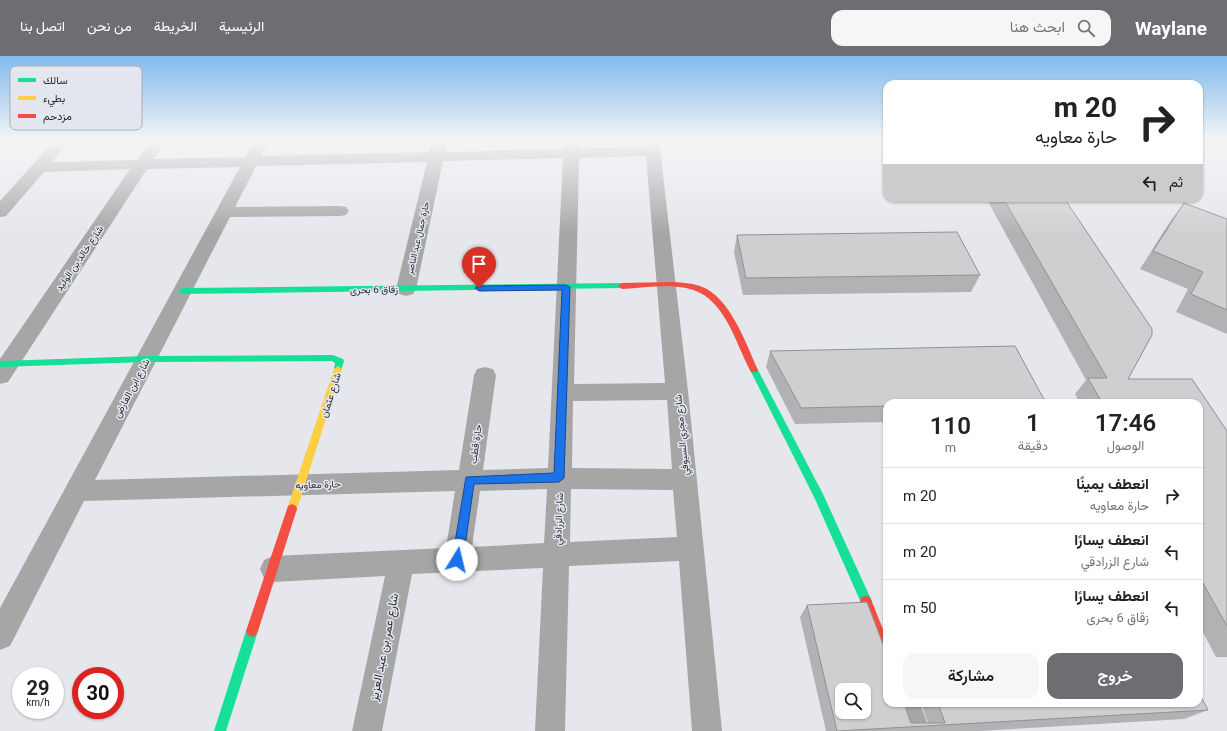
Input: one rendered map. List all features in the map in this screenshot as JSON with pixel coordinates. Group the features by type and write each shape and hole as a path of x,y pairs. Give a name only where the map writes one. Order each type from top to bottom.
{"street":[{"path":"0,212 36,172"},
{"name":"شارع خالد بن الوليد","path":"3,368 136,172"},
{"name":"شارع ابن الفارض","path":"0,636 245,172"},
{"name":"حارة جمال عبد الناصر","path":"406,289 433,172"},
{"name":"شارع الزرادقي","path":"550,731 571,172"},
{"name":"شارع مجري السيوفي","path":"655,172 677,391 707,731"},
{"path":"224,212 340,211"},
{"name":"زقاق 6 بحرى","path":"182,291 688,285 709,293 722,306 819,497 877,624 883,641"},
{"name":"شارع عثمان","path":"3,368 146,359 333,358 340,361 302,484 220,731"},
{"name":"حارة قطب","path":"457,560 485,375"},
{"path":"562,393 677,391"},
{"name":"حارة معاويه","path":"76,491 559,478 684,480"},
{"path":"273,569 691,548"},
{"name":"شارع عمر بن عبد العزيز","path":"367,731 401,562"},
{"path":"906,707 915,731"}],"building":[{"path":"1005,202 1067,202 1152,329 1152,335 1128,379 1192,379 1227,431 1227,626 1203,583 1203,399 1100,399 1088,378 1107,378"},
{"path":"1184,203 1227,219 1227,310 1191,294 1203,272 1153,251"},
{"path":"957,232 980,275 746,278 737,235"},
{"path":"1015,346 1044,399 883,399 883,406 801,408 770,351"},
{"path":"867,602 883,644 883,707 905,707 911,723 945,723 939,707 1203,707 1203,701 1208,710 837,731 807,605"}],"traffic: fast":[{"path":"182,291 622,286"},
{"path":"0,364 146,359 333,358 340,361 338,369"},
{"path":"754,370 819,497 866,601"},
{"path":"220,731 252,631"}],"traffic: slow":[{"path":"292,509 338,369"}],"traffic: jam":[{"path":"622,286 678,284 699,288 710,295 729,318 754,370"},
{"path":"252,631 292,509"},
{"path":"866,601 883,643"}],"route":[{"path":"457,560 469,480 559,478 566,287 479,288"}]}
